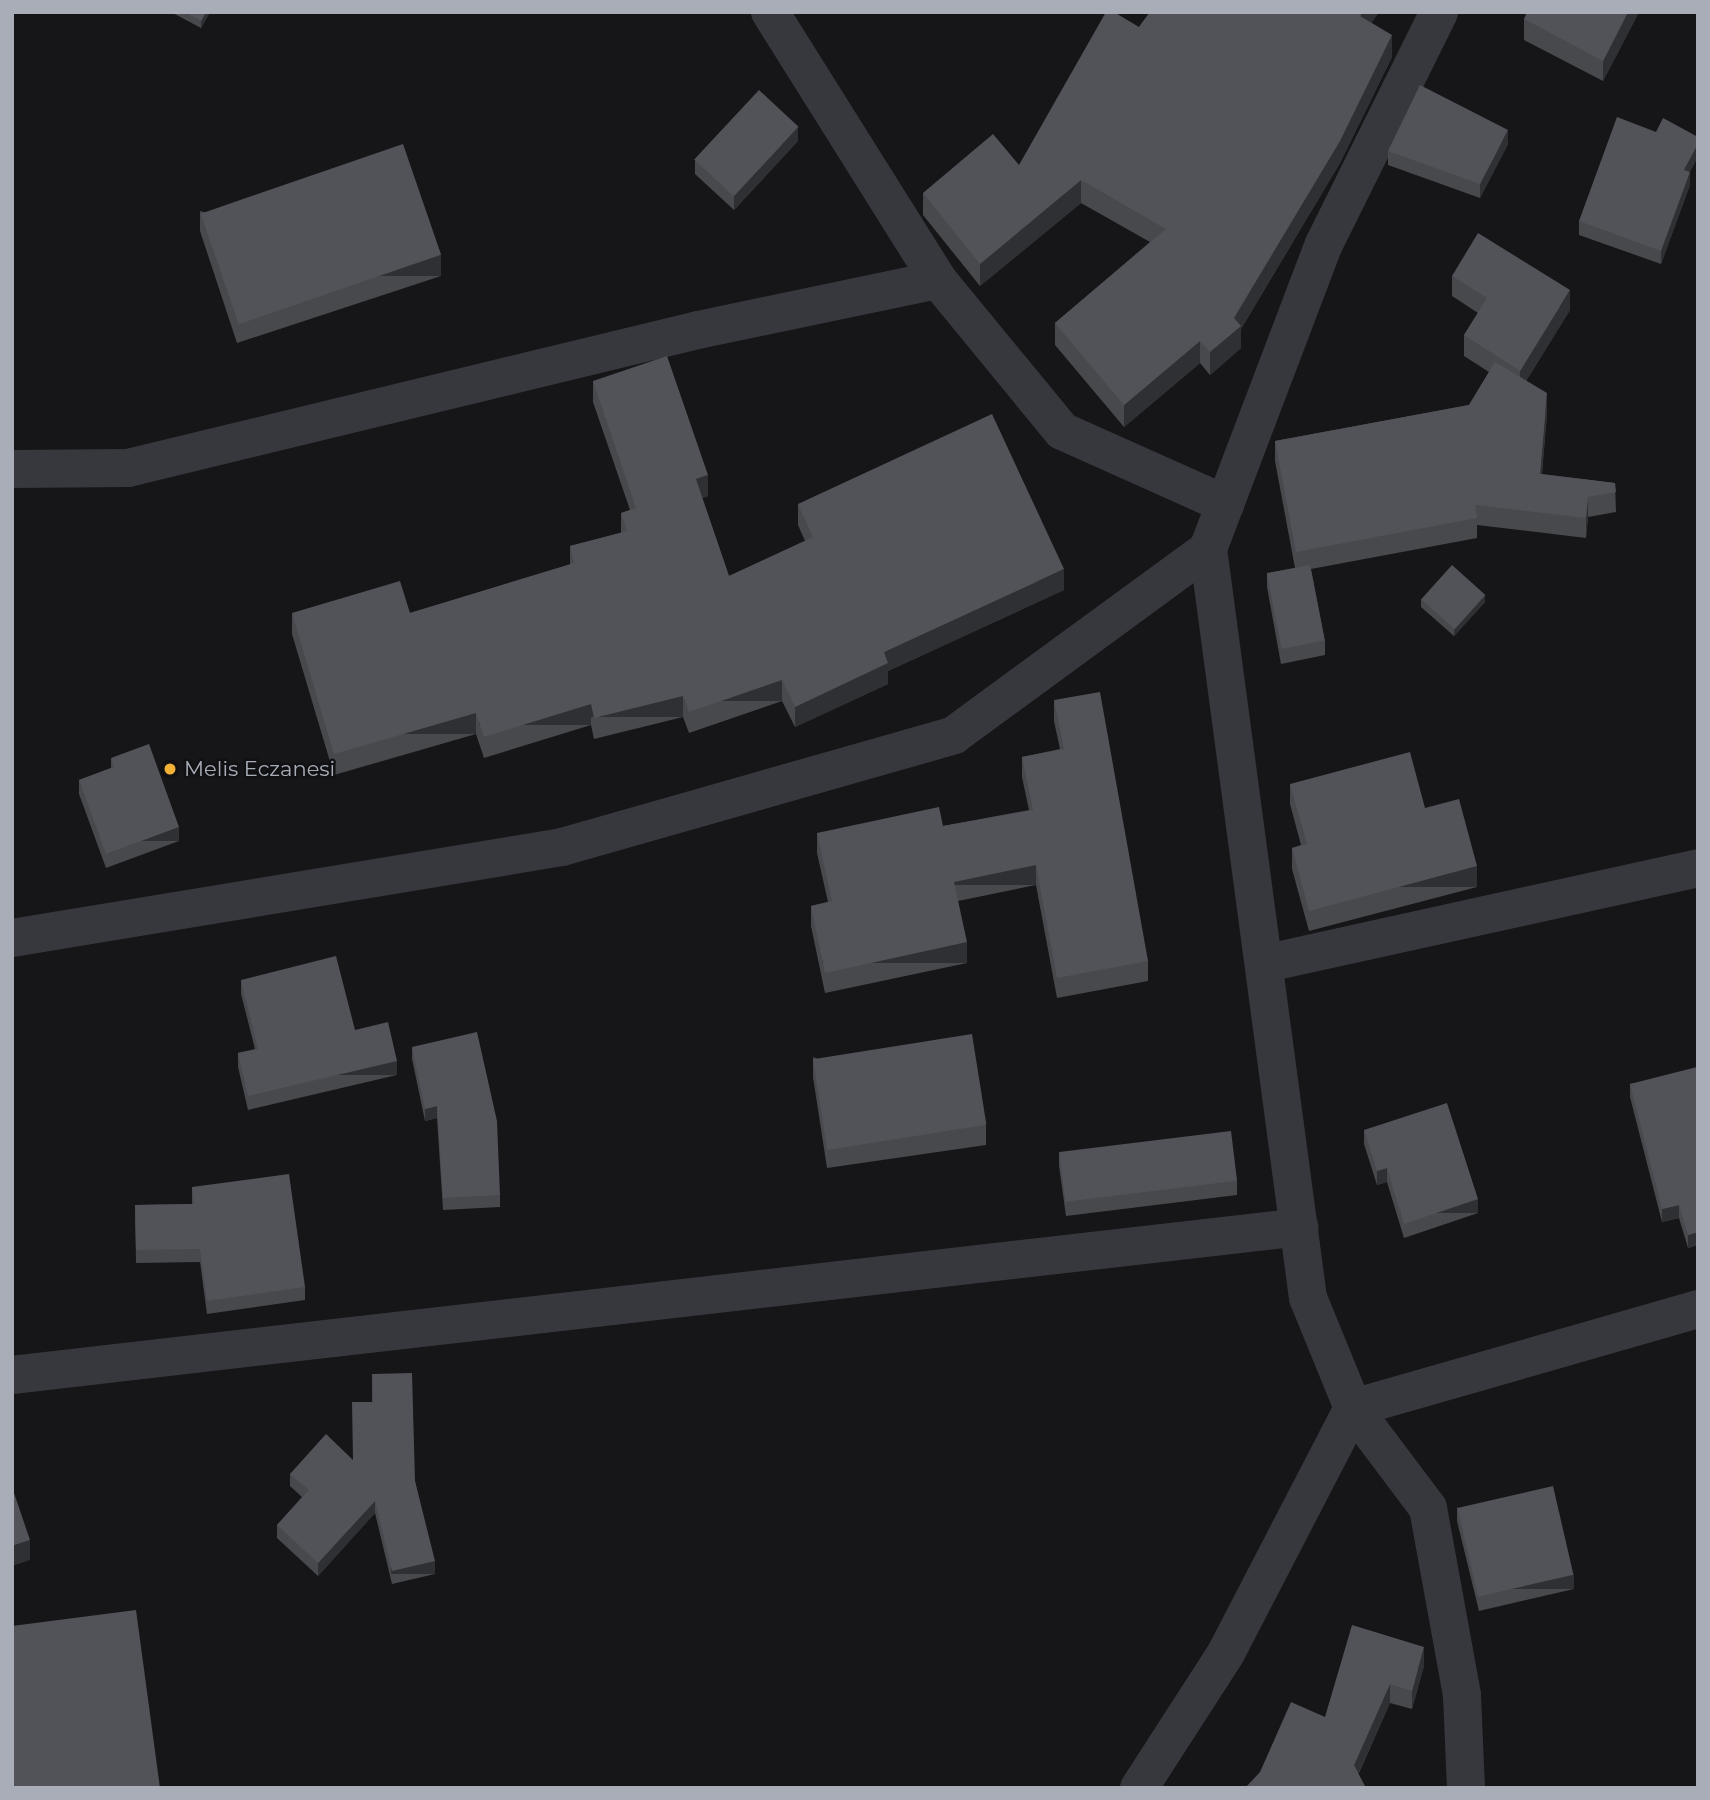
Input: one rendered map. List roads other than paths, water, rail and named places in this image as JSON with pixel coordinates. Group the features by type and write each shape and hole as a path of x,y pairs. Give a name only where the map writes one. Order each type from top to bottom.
{"street":[{"path":"770,12 938,280 1062,431 1225,504"},
{"path":"1438,12 1324,244 1208,548 1267,963 1308,1298 1353,1408 1428,1508 1462,1695 1466,1788"},
{"path":"12,469 128,468 698,330 938,280"},
{"path":"12,938 562,847 954,735 1208,548"},
{"path":"1267,963 1698,868"},
{"path":"12,1375 1300,1227"},
{"path":"1139,1788 1226,1653 1353,1408 1698,1310"}],"place":[{"name":"Melis Eczanesi","path":"170,769"}]}
